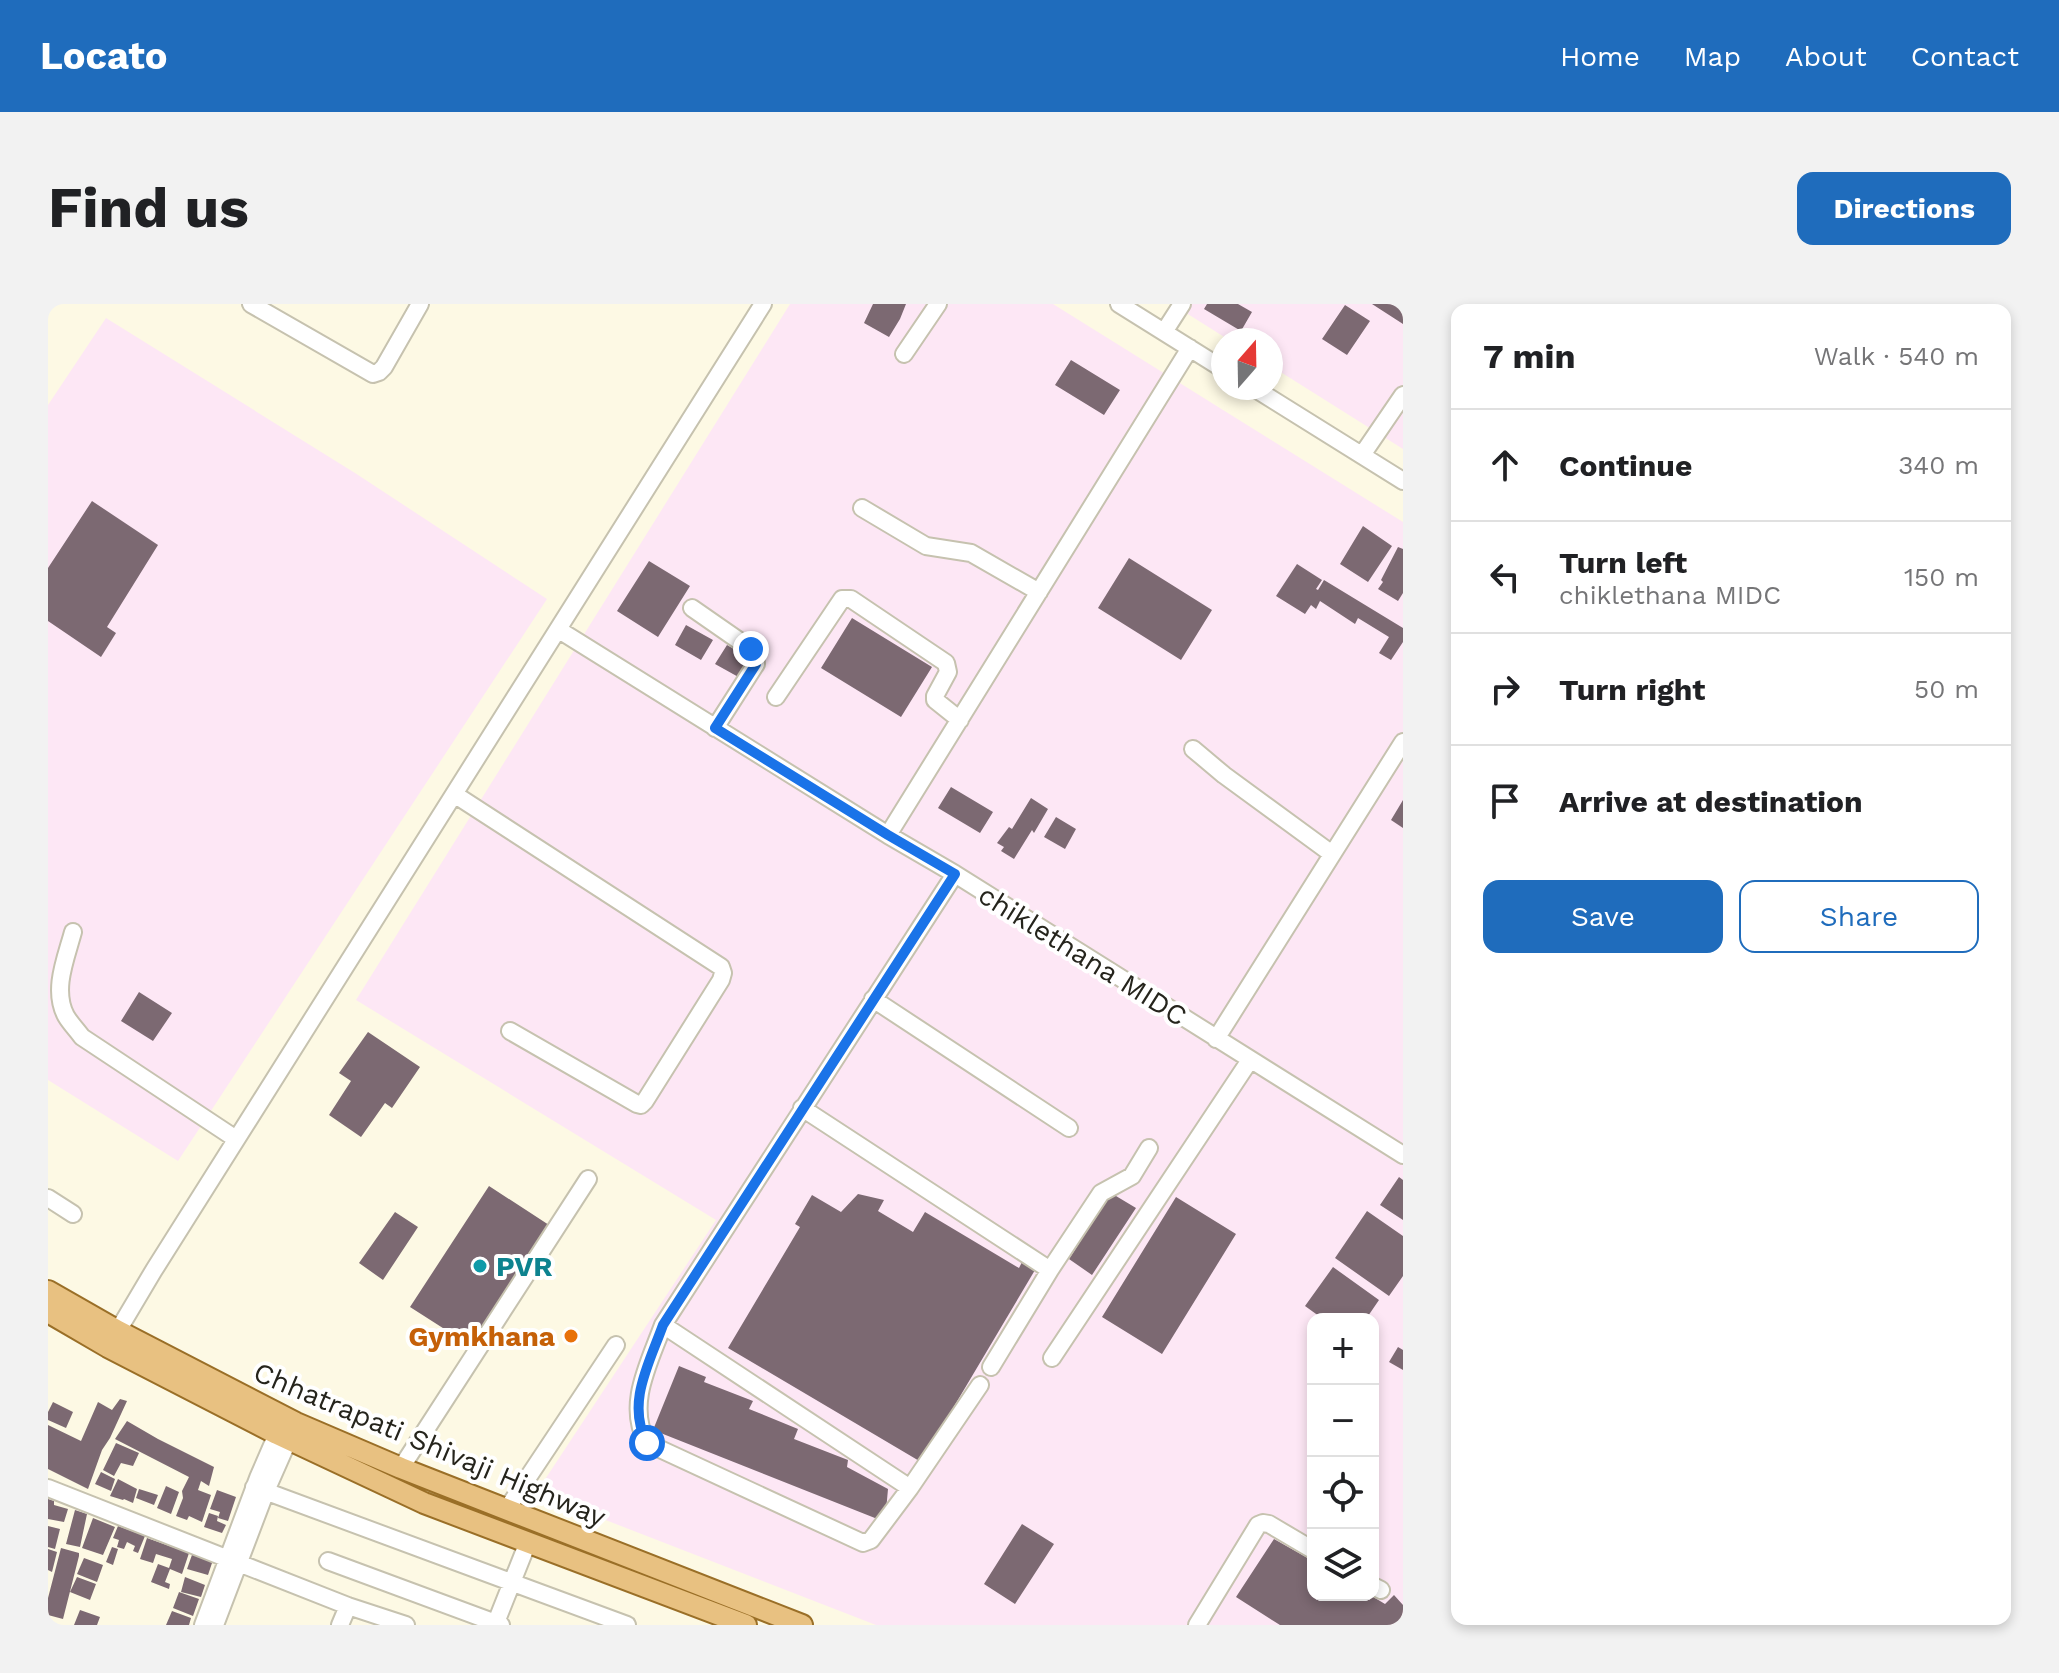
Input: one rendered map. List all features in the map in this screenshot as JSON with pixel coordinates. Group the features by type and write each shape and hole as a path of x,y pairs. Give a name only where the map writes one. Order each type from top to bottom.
{"main road":[{"name":"Chhatrapati Shivaji Highway","path":"48,1291 113,1339"},
{"name":"Chhatrapati Shivaji Highway","path":"48,1312 113,1339 424,1503 746,1625"},
{"name":"Chhatrapati Shivaji Highway","path":"286,1429 401,1468 802,1625"}],"street":[{"path":"251,304 373,374 384,367 420,304"},
{"path":"113,1339 763,304"},
{"path":"904,354 938,304"},
{"path":"1119,304 1211,361"},
{"path":"1164,332 1182,304"},
{"path":"888,835 1190,348"},
{"path":"1362,455 1403,395"},
{"path":"1273,400 1403,481"},
{"path":"862,508 926,546 971,553 1039,592"},
{"path":"776,697 842,599 846,598 946,663 948,672 935,700 960,720"},
{"path":"692,608 751,649 757,658 715,728"},
{"name":"chiklethana MIDC","path":"559,630 1403,1155"},
{"path":"1216,1039 1403,742"},
{"path":"1193,749 1332,854"},
{"path":"454,794 721,967 723,973 641,1105 510,1031"},
{"path":"955,874 663,1325 638,1391 639,1429 647,1443 863,1543 871,1540 910,1488 980,1385"},
{"path":"73,932 59,993 65,1015 82,1037 236,1139"},
{"path":"873,999 1069,1128"},
{"path":"1052,1358 1250,1060"},
{"path":"802,1108 1050,1270"},
{"path":"991,1367 1101,1193 1132,1176 1149,1148"},
{"path":"401,1468 588,1179"},
{"path":"48,1198 73,1214"},
{"path":"663,1325 910,1488"},
{"path":"507,1509 616,1345"},
{"path":"215,1625 234,1560 286,1429"},
{"path":"48,1488 234,1560 379,1621 406,1625"},
{"path":"260,1489 627,1625"},
{"path":"1197,1625 1258,1525 1269,1524 1307,1546"},
{"path":"328,1561 498,1624 528,1542"},
{"path":"203,1625 234,1560"},
{"path":"340,1625 348,1606"}],"shaded area":[{"path":"790,304 1053,304 1403,522 1403,1625 876,1625 536,1493 716,1220 356,1000"},
{"path":"1172,304 1403,304 1403,449 1283,374 1283,328 1211,329"},
{"path":"106,318 355,473 547,599 178,1161 48,1080 48,405"}],"building":[{"path":"873,304 906,304 889,337 864,323"},
{"path":"1207,304 1238,304 1252,312 1243,328 1236,328 1204,309"},
{"path":"1372,304 1403,304 1403,324"},
{"path":"1345,305 1370,321 1347,355 1322,339"},
{"path":"1071,360 1120,390 1104,415 1055,385"},
{"path":"92,501 158,545 107,627 116,633 101,657 48,621 48,568"},
{"path":"1363,526 1392,546 1368,582 1340,564"},
{"path":"1398,547 1403,549 1403,593 1398,601 1378,589"},
{"path":"1129,558 1212,610 1181,660 1098,608"},
{"path":"649,561 690,586 658,637 617,611"},
{"path":"1297,564 1322,580 1316,589 1324,580 1403,628 1403,642 1391,660 1379,653 1389,637 1358,618 1355,624 1320,601 1316,609 1311,605 1305,614 1276,596"},
{"path":"852,618 932,667 901,717 821,668"},
{"path":"686,625 713,640 701,660 675,645"},
{"path":"727,645 753,660 742,679 715,664"},
{"path":"951,787 993,812 980,833 938,808"},
{"path":"1031,798 1048,809 1014,859 1001,851 1004,847 997,843 1009,827 1012,829"},
{"path":"1403,800 1403,828 1391,820"},
{"path":"1056,817 1076,829 1065,849 1044,837"},
{"path":"139,992 172,1013 153,1041 121,1021"},
{"path":"368,1032 420,1067 392,1108 385,1103 361,1137 329,1115 351,1081 339,1073"},
{"path":"1399,1177 1403,1180 1403,1220 1380,1205"},
{"name":"PVR","path":"489,1186 549,1225 471,1346 410,1307"},
{"path":"1111,1193 1136,1208 1092,1275 1069,1259"},
{"path":"858,1194 884,1200 878,1211 913,1232 925,1212 1019,1268 1022,1262 1035,1270 921,1462 728,1348 800,1227 795,1224 812,1195 841,1212"},
{"path":"1176,1197 1236,1234 1162,1354 1102,1317"},
{"path":"1367,1211 1403,1236 1403,1276 1389,1296 1335,1258"},
{"path":"395,1212 418,1227 383,1280 359,1263"},
{"path":"1333,1267 1379,1300 1370,1313 1315,1313 1305,1306"},
{"path":"1398,1347 1403,1350 1403,1370 1389,1362"},
{"path":"679,1366 706,1377 704,1382 753,1401 749,1409 798,1429 794,1439 848,1460 847,1467 888,1489 885,1522 653,1430"},
{"path":"120,1399 127,1401 102,1450 88,1489 48,1469 48,1425 81,1441 98,1402 112,1410"},
{"path":"53,1402 73,1412 66,1428 48,1420"},
{"path":"127,1421 214,1467 209,1486 201,1481 198,1490 211,1495 202,1522 189,1516 187,1520 176,1516 189,1477 115,1439"},
{"path":"116,1443 139,1453 133,1466 121,1463 114,1476 103,1470"},
{"path":"101,1472 115,1479 111,1491 95,1484"},
{"path":"118,1479 137,1489 133,1503 110,1496"},
{"path":"166,1486 179,1492 171,1514 157,1508"},
{"path":"139,1489 158,1495 154,1505 136,1498"},
{"path":"217,1490 236,1497 228,1521 218,1518 220,1512 210,1509"},
{"path":"48,1499 54,1501 54,1505 68,1509 64,1522 48,1519"},
{"path":"75,1510 87,1514 80,1547 66,1544"},
{"path":"209,1513 218,1516 217,1521 226,1525 222,1533 204,1527"},
{"path":"93,1518 115,1527 103,1555 82,1548"},
{"path":"1022,1524 1054,1544 1015,1604 984,1584"},
{"path":"48,1526 60,1529 55,1549 48,1547"},
{"path":"118,1526 145,1536 138,1553 133,1551 135,1546 127,1542 124,1549 117,1547 119,1540 113,1538"},
{"path":"147,1538 189,1553 182,1574 170,1569 165,1582 170,1584 169,1589 151,1582 158,1564 169,1568 172,1559 156,1554 153,1563 140,1559"},
{"path":"1274,1539 1307,1558 1307,1601 1379,1600 1385,1604 1394,1595 1403,1605 1403,1625 1280,1625 1236,1597"},
{"path":"112,1547 118,1549 113,1565 106,1562"},
{"path":"61,1548 79,1553 63,1619 48,1615 48,1598"},
{"path":"48,1549 57,1552 52,1572 48,1570"},
{"path":"193,1552 214,1557 208,1575 187,1569"},
{"path":"84,1558 103,1565 97,1582 77,1574"},
{"path":"77,1577 96,1584 90,1600 70,1592"},
{"path":"185,1577 205,1585 201,1597 181,1592"},
{"path":"179,1592 199,1599 193,1616 173,1608"},
{"path":"80,1610 100,1617 97,1625 74,1625"},
{"path":"172,1611 191,1618 189,1625 166,1625"}],"place":[{"name":"PVR","path":"480,1266"},
{"name":"Gymkhana","path":"571,1336"}],"route":[{"path":"647,1443 639,1429 638,1391 663,1325 955,874 715,728 756,664 757,658 751,649"}]}
